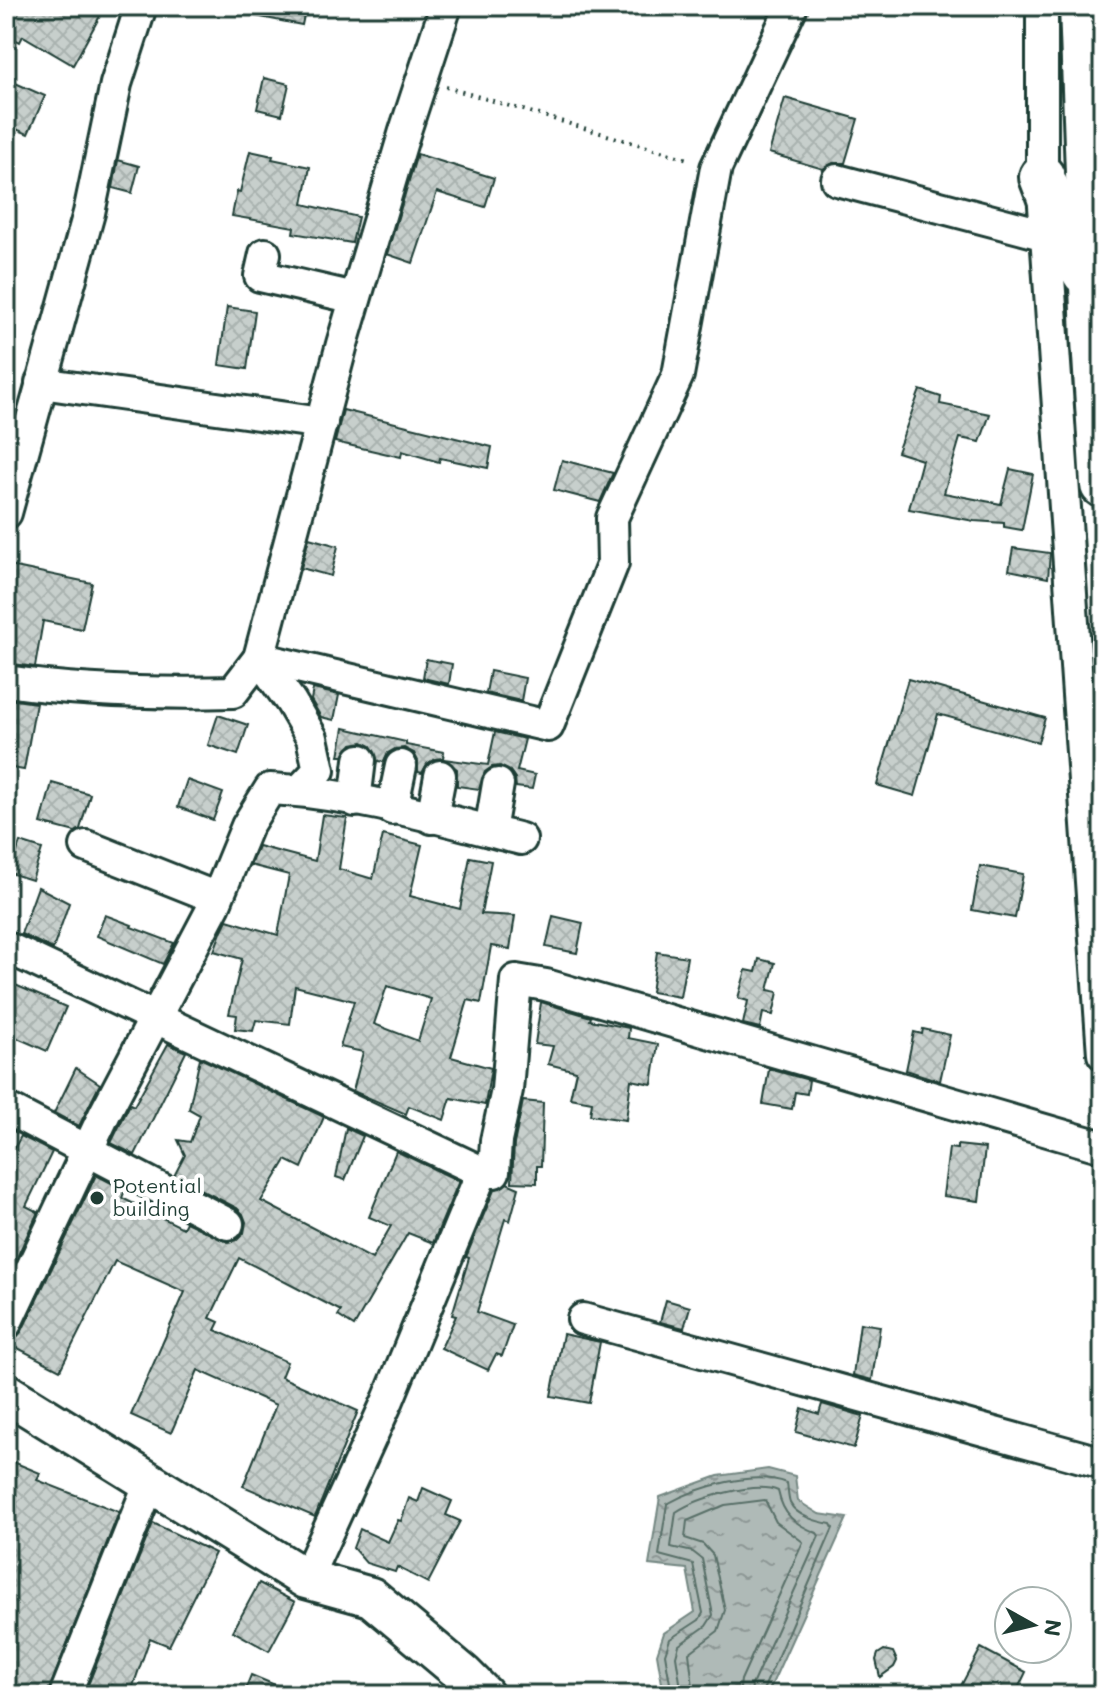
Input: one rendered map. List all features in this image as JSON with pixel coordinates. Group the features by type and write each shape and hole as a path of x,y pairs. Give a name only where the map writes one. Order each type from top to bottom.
{"highway":[{"path":"1082,6 1103,485"},
{"path":"1042,177 1065,237 1092,287"}],"main road":[{"path":"6,1393 306,1579 371,1597 484,1695"}],"street":[{"path":"6,513 89,213 116,84 141,6"},
{"path":"6,681 74,691 233,692 259,658 355,298 446,6"},
{"path":"259,658 548,726 613,563 612,518 678,375 716,168 792,6"},
{"path":"1042,6 1042,177 1103,1054"},
{"path":"837,180 1046,235"},
{"path":"265,254 260,276 355,298"},
{"path":"41,383 322,423"},
{"path":"259,658 312,738 319,770 300,790"},
{"path":"355,801 360,760"},
{"path":"392,809 401,766"},
{"path":"432,818 440,776"},
{"path":"490,831 498,784"},
{"path":"6,1323 88,1149 217,898 247,826 270,789 300,790 521,839"},
{"path":"86,846 217,898"},
{"path":"6,947 482,1172 494,1172 496,1141 507,1090 516,980 546,985 1103,1147"},
{"path":"6,1108 228,1224"},
{"path":"306,1579 388,1400 482,1172"},
{"path":"583,1319 1103,1463"},
{"path":"65,1695 150,1482"}],"path":[{"path":"422,80 716,168"}],"water":[{"path":"768,1469 795,1476 798,1501 819,1514 847,1518 767,1695 664,1695 657,1654 664,1633 695,1612 687,1569 649,1565 660,1497 718,1476"}],"building":[{"path":"6,6 83,6 100,16 73,65 23,36 20,42 6,35"},
{"path":"251,6 306,6 302,25 250,15"},
{"path":"264,78 289,84 282,115 257,109"},
{"path":"13,82 45,96 28,134 11,127 13,122 6,119 6,98"},
{"path":"785,98 858,119 845,163 833,163 823,169 769,153"},
{"path":"250,151 310,167 303,204 358,217 352,243 293,233 294,227 232,216"},
{"path":"417,154 494,178 485,207 437,192 413,263 387,254"},
{"path":"118,160 139,166 132,193 113,188"},
{"path":"227,307 255,311 247,369 219,365"},
{"path":"920,390 941,397 940,404 990,414 980,442 960,438 944,493 1001,504 1010,469 1033,474 1022,530 1004,527 1004,523 909,509 922,460 897,452"},
{"path":"343,410 492,447 488,468 440,458 439,462 402,451 401,457 335,442"},
{"path":"562,460 613,473 600,502 554,490"},
{"path":"309,538 338,546 331,576 301,568"},
{"path":"1013,548 1050,553 1048,578 1009,570"},
{"path":"6,565 92,583 82,629 43,621 35,667 6,663 11,614 6,613"},
{"path":"426,659 452,664 449,684 423,678"},
{"path":"490,671 525,678 521,701 486,693"},
{"path":"908,679 1045,718 1038,742 938,714 915,796 877,785"},
{"path":"313,689 339,695 334,720 321,717 311,700"},
{"path":"8,699 36,703 24,770 6,767"},
{"path":"218,715 248,725 238,755 208,745"},
{"path":"344,728 444,752 443,758 427,764 422,773 418,772 414,753 404,748 388,753 384,762 378,761 371,746 363,742 352,744 343,756 339,756"},
{"path":"495,732 525,739 517,771 535,775 532,789 516,787 510,771 500,766 485,772 479,789 457,786 457,769 444,759 488,765"},
{"path":"187,780 223,793 213,820 178,807"},
{"path":"52,783 90,794 80,829 75,832 41,823"},
{"path":"322,815 347,818 339,869 373,879 383,835 422,845 410,896 460,909 470,857 491,861 481,914 515,916 510,949 491,946 481,1003 468,1000 451,1057 491,1068 485,1105 451,1098 444,1120 409,1106 406,1114 353,1091 363,1052 340,1047 354,1001 295,986 290,1024 256,1020 253,1031 235,1029 237,1015 229,1014 242,959 214,951 227,920 278,935 289,875 250,865 258,846 315,861","holes":["387,986 431,999 418,1041 374,1024"]},
{"path":"20,842 42,849 32,880 10,873"},
{"path":"980,866 1023,874 1015,918 972,910"},
{"path":"38,887 69,903 53,949 21,934"},
{"path":"105,915 174,943 163,964 97,936"},
{"path":"553,916 583,923 577,953 546,947"},
{"path":"657,952 687,957 680,997 651,992"},
{"path":"759,959 775,963 768,990 778,992 773,1015 763,1013 760,1028 743,1024 748,1001 738,998 746,970 756,972"},
{"path":"6,981 66,1007 47,1051 6,1033"},
{"path":"541,1002 591,1017 590,1020 629,1028 628,1038 658,1044 652,1084 631,1080 626,1120 590,1115 592,1102 570,1098 576,1071 548,1064 553,1046 535,1044"},
{"path":"923,1029 950,1035 940,1081 906,1070 914,1032 922,1034"},
{"path":"168,1044 186,1052 135,1155 111,1143 130,1104 134,1106"},
{"path":"200,1058 324,1117 302,1168 286,1160 261,1201 372,1259 391,1226 369,1217 396,1151 459,1181 433,1243 408,1233 354,1326 338,1316 341,1311 239,1258 210,1318 219,1322 215,1330 287,1362 281,1377 358,1411 315,1517 243,1486 276,1405 198,1370 171,1433 131,1415 185,1292 115,1261 60,1370 6,1342 22,1331 96,1175 125,1190 122,1198 183,1228 186,1222 228,1242 237,1240 244,1233 246,1222 237,1208 174,1176 185,1155 178,1140 190,1142 200,1115 189,1109"},
{"path":"76,1068 100,1084 79,1126 54,1113"},
{"path":"769,1069 809,1080 807,1094 795,1092 792,1109 763,1104"},
{"path":"523,1101 543,1103 541,1166 537,1166 537,1183 512,1182 514,1144"},
{"path":"346,1128 363,1136 345,1180 336,1177"},
{"path":"21,1136 52,1152 26,1206 38,1212 6,1281 6,1163"},
{"path":"957,1145 985,1148 979,1201 943,1196 949,1148 957,1149"},
{"path":"507,1183 519,1188 510,1221 505,1219 477,1312 513,1325 502,1356 496,1354 488,1370 441,1348 456,1316 452,1315 469,1258 466,1257 494,1190"},
{"path":"666,1300 690,1307 684,1328 660,1322"},
{"path":"860,1323 880,1326 872,1380 853,1375"},
{"path":"563,1334 600,1342 589,1403 551,1396"},
{"path":"822,1404 863,1416 854,1448 796,1432 802,1408 819,1414"},
{"path":"6,1459 40,1473 37,1480 119,1512 47,1695 6,1695"},
{"path":"423,1488 452,1501 446,1515 460,1521 428,1583 397,1567 395,1572 366,1563 353,1548 360,1529 388,1542 398,1520 401,1521 409,1498 418,1502"},
{"path":"153,1523 215,1553 169,1646 150,1638 131,1692 111,1685 107,1695 84,1695"},
{"path":"259,1583 295,1602 269,1651 233,1631"},
{"path":"981,1648 993,1654 993,1665 1013,1665 1026,1672 1015,1695 956,1695"},
{"path":"884,1650 893,1652 897,1661 880,1677 876,1660"},
{"path":"251,1675 299,1695 243,1695"}],"place":[{"name":"Potential building","path":"97,1198"}]}
